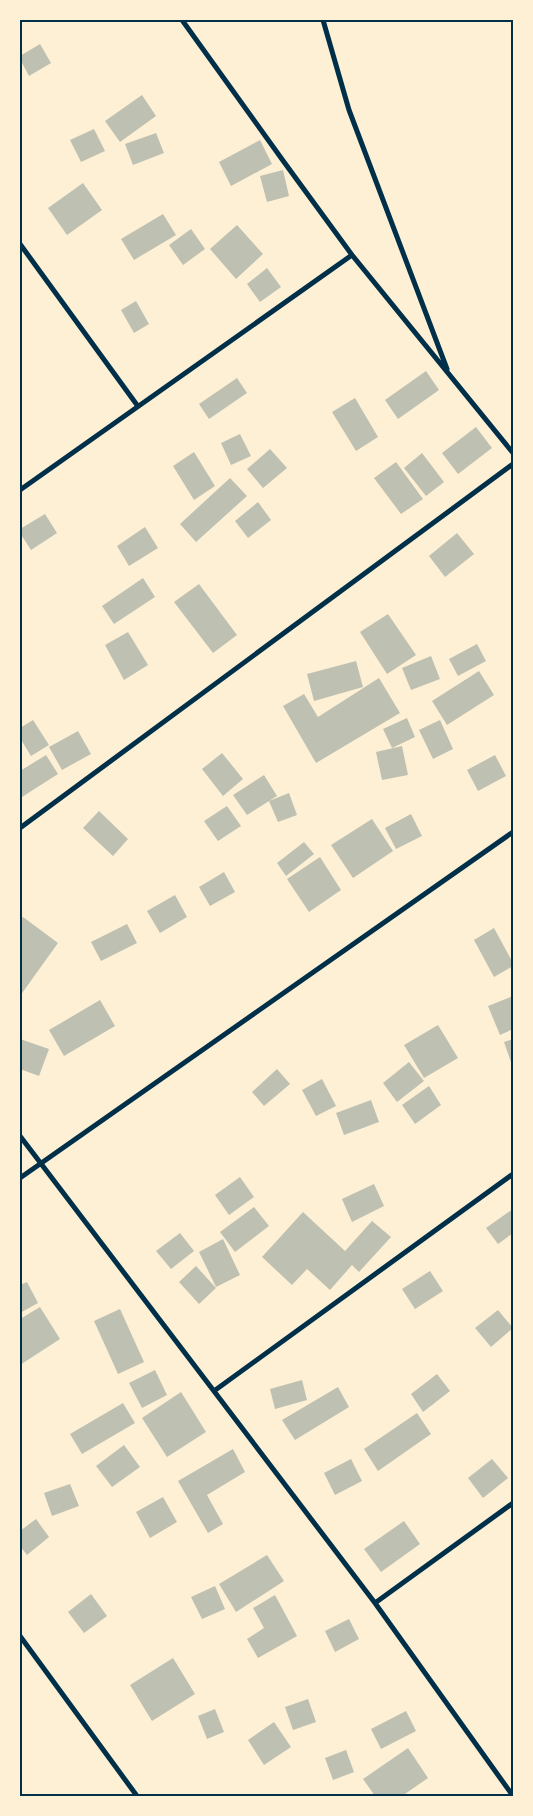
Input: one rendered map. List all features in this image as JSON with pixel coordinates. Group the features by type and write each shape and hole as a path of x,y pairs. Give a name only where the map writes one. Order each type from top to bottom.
{"street":[{"path":"182,20 352,255 513,453"},
{"path":"323,20 349,110 449,374"},
{"path":"20,244 138,406"},
{"path":"20,490 352,255"},
{"path":"20,828 513,464"},
{"path":"20,1178 513,832"},
{"path":"20,1136 375,1602 513,1796"},
{"path":"214,1390 513,1174"},
{"path":"375,1602 513,1503"},
{"path":"20,1636 137,1796"}],"building":[{"path":"40,44 51,63 29,76 20,56"},
{"path":"142,95 156,116 120,142 105,121"},
{"path":"94,129 105,151 81,162 70,140"},
{"path":"156,133 164,153 133,165 125,144"},
{"path":"260,140 272,164 231,186 219,162"},
{"path":"283,170 289,196 267,202 260,176"},
{"path":"83,183 102,210 67,235 48,208"},
{"path":"163,214 176,235 134,260 121,239"},
{"path":"237,225 263,254 236,279 210,249"},
{"path":"191,229 205,249 183,265 169,245"},
{"path":"267,268 281,287 260,302 247,284"},
{"path":"136,301 149,324 134,333 121,310"},
{"path":"426,371 439,390 398,419 385,400"},
{"path":"237,378 247,393 209,419 199,404"},
{"path":"355,398 378,437 356,451 332,412"},
{"path":"476,427 492,448 458,474 442,453"},
{"path":"240,434 251,456 231,465 221,443"},
{"path":"270,449 287,468 263,488 247,469"},
{"path":"194,452 215,486 194,500 173,466"},
{"path":"422,453 444,482 426,496 404,468"},
{"path":"396,462 423,499 401,514 374,478"},
{"path":"230,478 247,496 196,542 180,524"},
{"path":"258,502 271,520 248,538 235,521"},
{"path":"45,514 57,533 31,550 20,533 20,529"},
{"path":"145,527 158,548 129,566 117,546"},
{"path":"457,533 474,554 445,577 429,556"},
{"path":"143,578 155,597 114,624 102,606"},
{"path":"199,584 237,635 213,653 174,602"},
{"path":"388,614 416,655 387,674 360,632"},
{"path":"128,632 148,665 124,680 105,645"},
{"path":"477,644 486,661 458,676 449,659"},
{"path":"431,656 440,679 411,690 402,668"},
{"path":"356,661 363,687 314,701 307,674"},
{"path":"479,671 494,695 447,725 432,701"},
{"path":"379,678 400,713 316,763 283,706 304,694 318,717"},
{"path":"407,718 415,737 392,748 383,729"},
{"path":"33,720 49,745 31,756 20,738 20,728"},
{"path":"440,720 453,749 433,759 419,730"},
{"path":"78,731 91,754 62,770 49,747"},
{"path":"402,746 408,775 382,780 376,752"},
{"path":"222,753 243,779 223,796 202,769"},
{"path":"46,755 58,774 22,797 20,794 20,771"},
{"path":"495,755 506,776 478,791 467,770"},
{"path":"264,775 277,796 247,815 233,795"},
{"path":"289,793 297,815 278,822 269,801"},
{"path":"227,806 241,826 218,841 204,821"},
{"path":"99,811 128,839 113,856 83,828"},
{"path":"411,814 422,836 396,849 385,828"},
{"path":"372,819 393,851 353,878 331,845"},
{"path":"304,842 314,854 286,876 277,863"},
{"path":"320,857 341,890 309,912 287,879"},
{"path":"224,872 235,892 210,906 199,887"},
{"path":"175,895 187,917 160,933 147,911"},
{"path":"23,917 58,943 20,996 20,921"},
{"path":"127,924 137,943 101,961 91,942"},
{"path":"494,928 513,966 494,977 474,940"},
{"path":"513,996 513,1029 500,1035 488,1006"},
{"path":"100,1000 115,1026 64,1056 49,1030"},
{"path":"438,1025 458,1058 424,1078 404,1045"},
{"path":"20,1039 49,1049 39,1076 20,1069"},
{"path":"513,1039 513,1061 511,1062 504,1042"},
{"path":"409,1062 424,1081 397,1102 383,1083"},
{"path":"277,1069 290,1084 264,1106 252,1092"},
{"path":"322,1079 336,1106 316,1116 302,1090"},
{"path":"429,1086 441,1105 415,1124 402,1105"},
{"path":"371,1100 379,1122 344,1135 336,1113"},
{"path":"240,1177 254,1197 229,1215 215,1195"},
{"path":"374,1184 384,1206 352,1222 342,1199"},
{"path":"254,1207 269,1226 235,1252 220,1232"},
{"path":"513,1209 513,1233 498,1244 486,1228"},
{"path":"303,1212 345,1251 372,1221 391,1237 359,1272 352,1265 330,1290 307,1269 292,1285 262,1257"},
{"path":"180,1233 194,1251 171,1269 156,1251"},
{"path":"223,1239 240,1275 216,1287 199,1252"},
{"path":"196,1266 216,1288 199,1304 179,1282"},
{"path":"430,1271 443,1291 415,1309 402,1289"},
{"path":"27,1282 38,1303 20,1313 20,1285"},
{"path":"40,1307 60,1339 20,1365 20,1319"},
{"path":"120,1309 144,1362 118,1374 94,1321"},
{"path":"498,1310 513,1328 491,1347 475,1328"},
{"path":"155,1370 167,1395 142,1408 129,1383"},
{"path":"437,1374 450,1391 423,1412 411,1394"},
{"path":"302,1380 307,1400 275,1409 270,1389"},
{"path":"338,1387 349,1407 295,1440 282,1420"},
{"path":"181,1392 206,1432 167,1457 142,1418"},
{"path":"123,1403 135,1423 82,1454 70,1434"},
{"path":"417,1413 431,1434 378,1471 364,1449"},
{"path":"124,1445 140,1467 112,1487 96,1466"},
{"path":"233,1449 245,1472 207,1495 223,1524 208,1533 178,1481"},
{"path":"351,1459 362,1481 335,1495 324,1473"},
{"path":"492,1459 508,1478 483,1498 468,1478"},
{"path":"70,1484 79,1506 52,1516 44,1493"},
{"path":"163,1497 177,1522 150,1538 136,1512"},
{"path":"36,1519 49,1537 27,1555 20,1546 20,1531"},
{"path":"404,1521 420,1544 381,1572 364,1549"},
{"path":"267,1555 284,1581 236,1612 219,1584"},
{"path":"215,1586 225,1609 202,1619 191,1597"},
{"path":"91,1594 107,1616 84,1633 68,1612"},
{"path":"275,1595 297,1636 258,1658 247,1639 264,1628 253,1608"},
{"path":"349,1619 359,1639 335,1652 325,1631"},
{"path":"173,1658 195,1694 152,1721 130,1685"},
{"path":"308,1699 316,1722 293,1730 285,1707"},
{"path":"215,1709 224,1732 207,1739 198,1716"},
{"path":"406,1711 416,1731 381,1749 371,1729"},
{"path":"274,1722 291,1747 264,1765 248,1740"},
{"path":"408,1748 428,1778 402,1796 375,1796 363,1779"},
{"path":"346,1750 354,1772 333,1780 325,1758"}]}
